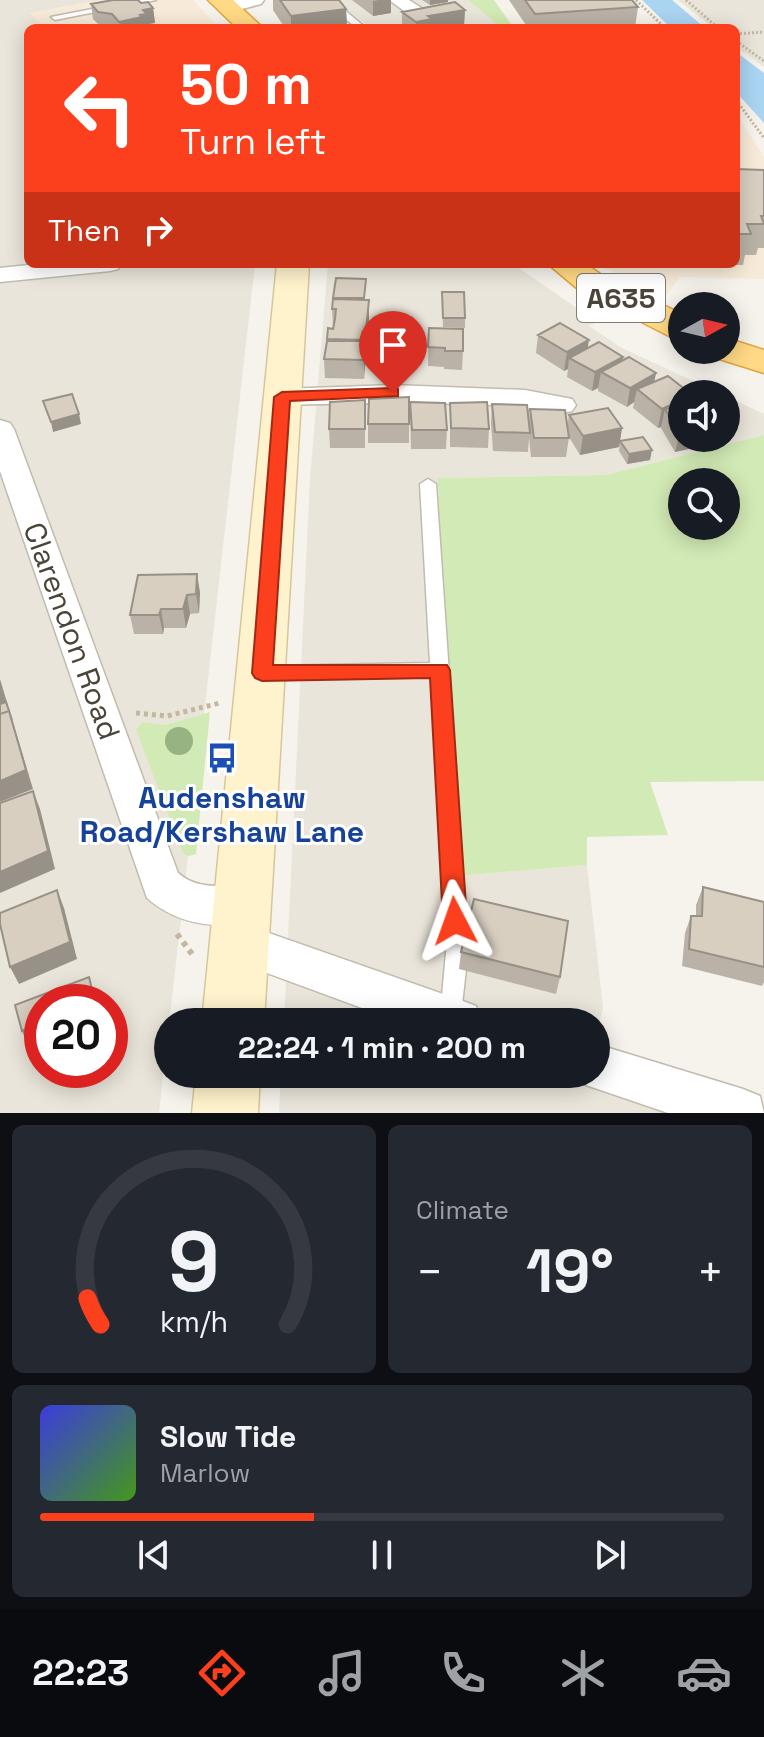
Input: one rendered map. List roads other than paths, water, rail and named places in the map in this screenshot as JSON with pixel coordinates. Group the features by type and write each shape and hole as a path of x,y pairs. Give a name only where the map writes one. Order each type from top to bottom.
{"highway":[{"path":"223,4 246,24"},
{"name":"A635","path":"570,268 591,283 668,321"},
{"path":"740,354 764,362"}],"main road":[{"path":"234,1008 293,268"},
{"path":"225,1113 227,1088"}],"street":[{"path":"223,4 254,0"},
{"path":"407,10 439,12"},
{"path":"0,275 70,268"},
{"path":"282,397 525,388 562,405"},
{"name":"Clarendon Road","path":"0,429 162,885 174,898 186,904 199,906 242,924"},
{"path":"242,924 426,1008"},
{"path":"610,1071 743,1113"}],"lane":[{"path":"55,17 152,0"},
{"path":"338,9 357,24"},
{"path":"428,484 457,952 455,1008"},
{"path":"262,682 440,670"}],"water":[{"path":"642,0 672,0 700,24 667,24"},
{"path":"740,55 764,73 764,123 740,96"}],"place":[{"name":"Audenshaw Road/Kershaw Lane","path":"222,758"}]}
